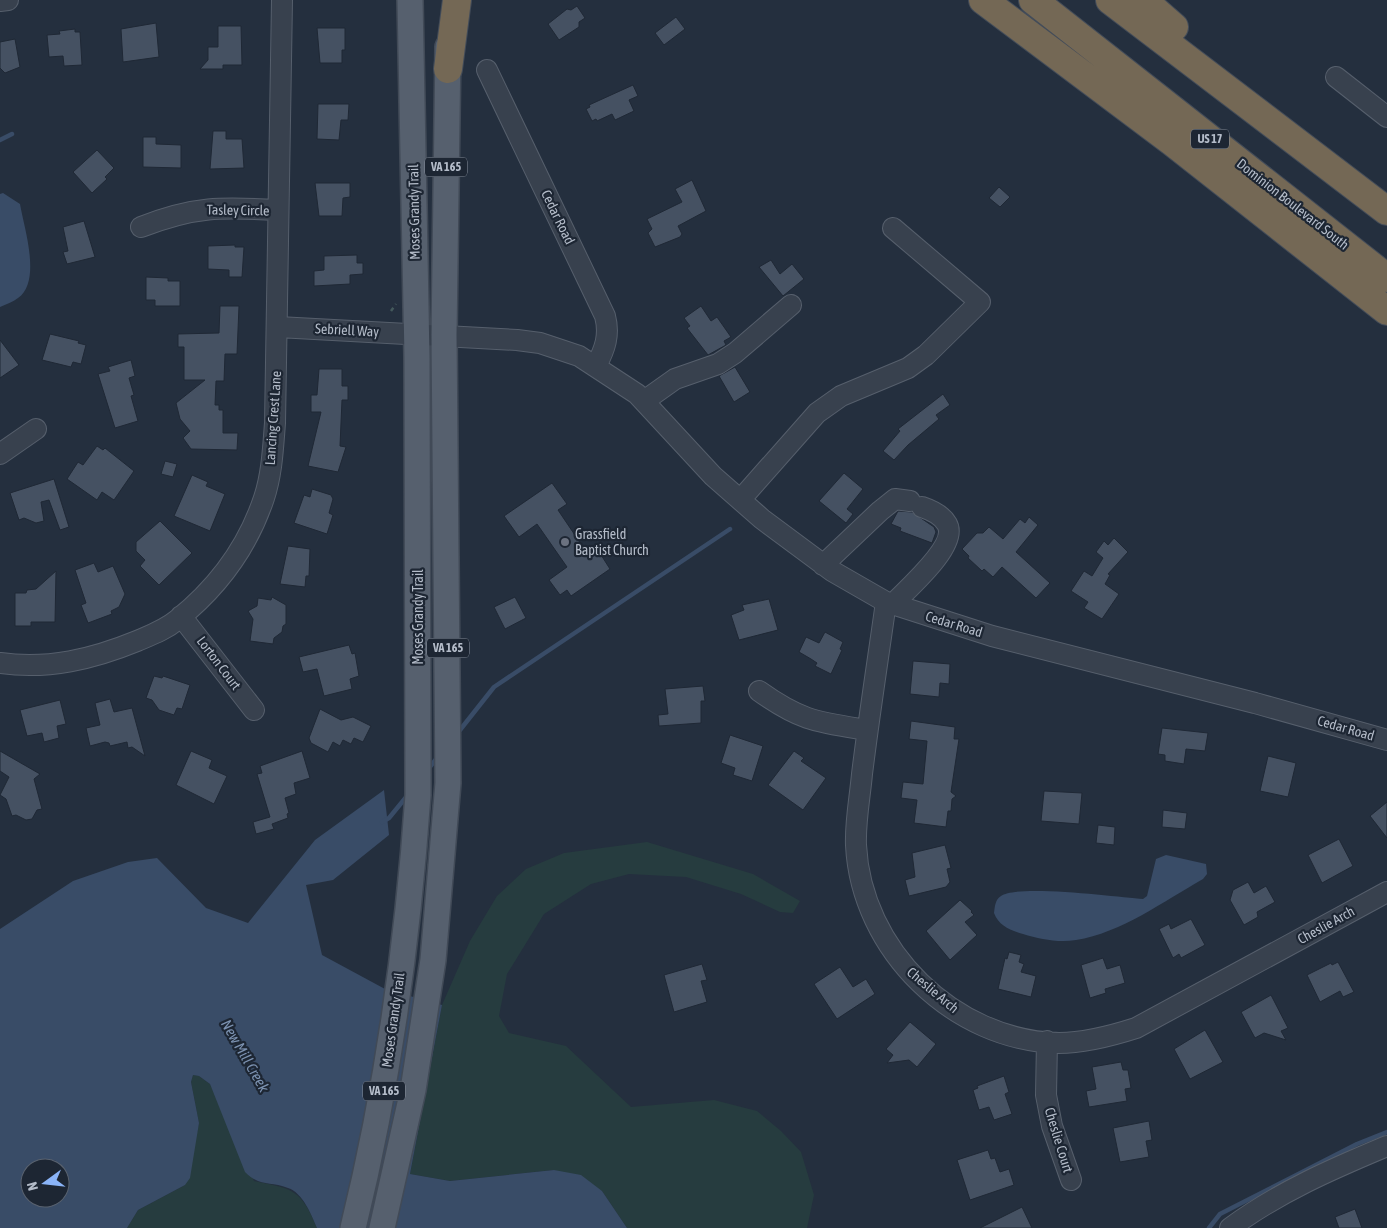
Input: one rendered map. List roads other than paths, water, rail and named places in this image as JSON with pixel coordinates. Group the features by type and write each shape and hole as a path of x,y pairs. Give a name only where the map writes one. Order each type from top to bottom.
{"highway":[{"path":"448,69 457,0"},
{"path":"983,0 1171,141 1387,311"},
{"name":"Dominion Boulevard South","path":"1033,0 1387,278"},
{"path":"1110,0 1303,145 1387,211"},
{"path":"1143,0 1245,89 1303,145"}],"main road":[{"name":"Moses Grandy Trail","path":"353,1228 372,1152 384,1092 413,866 418,796 417,334 410,0"},
{"name":"Moses Grandy Trail","path":"382,1228 413,1090 433,960 448,783 449,698 444,335 448,0"}],"street":[{"path":"0,2 8,0"},
{"name":"Lancing Crest Lane","path":"0,663 40,664 75,662 111,651 159,631 182,616 221,577 239,552 264,498 273,452 278,327 282,0"},
{"name":"Cedar Road","path":"487,70 605,316 608,334 605,349 596,366"},
{"path":"1336,78 1387,117"},
{"name":"Tasley Circle","path":"141,227 173,214 204,208 278,210"},
{"path":"741,499 817,413 841,396 908,368 926,355 980,302 893,228"},
{"path":"644,401 675,379 718,364 735,353 791,305"},
{"name":"Sebriell Way","path":"278,327 417,334"},
{"name":"Cedar Road","path":"417,334 540,342 579,356 644,401 713,476 762,519 823,565 890,603 992,636 1255,703 1387,740"},
{"path":"0,454 13,443 36,429"},
{"path":"823,565 895,499 916,504 935,512 947,524 949,533 946,545 936,560 890,603"},
{"name":"Cheslie Arch","path":"890,603 867,730 856,846 862,882 886,943 899,962 937,998 971,1021 1016,1036 1058,1043 1100,1039 1136,1028 1387,892"},
{"name":"Lorton Court","path":"182,616 254,710"},
{"path":"759,691 796,715 812,721 867,730"},
{"name":"Cheslie Court","path":"1047,1041 1046,1095 1052,1126 1071,1180"},
{"path":"1230,1228 1270,1200 1387,1146"}],"water":[{"path":"3,193 20,204 30,254 30,267 29,280 25,290 18,298 0,307 0,194"},
{"name":"New Mill Creek","path":"384,790 389,835 333,880 306,885 322,955 385,989 442,1005 410,1174 450,1181 554,1170 581,1175 602,1191 627,1228 317,1228 306,1205 298,1194 282,1186 260,1182 245,1172 210,1084 199,1076 193,1075 191,1082 199,1123 190,1178 185,1185 138,1210 127,1228 0,1228 0,929 73,881 128,862 157,858 206,908 248,923 315,840"},
{"path":"1166,855 1206,864 1207,874 1203,879 1142,915 1109,931 1076,940 1049,940 1009,929 999,921 994,913 996,903 1001,896 1026,891 1143,899 1147,896 1156,859"}],"waterway":[{"path":"0,140 12,134"},
{"path":"460,730 494,687 730,529"},
{"path":"430,767 436,759"},
{"path":"382,822 389,818 407,796"},
{"path":"1209,1228 1220,1214 1357,1144 1387,1132"}],"place":[{"name":"Grassfield Baptist Church","path":"565,542"}]}
